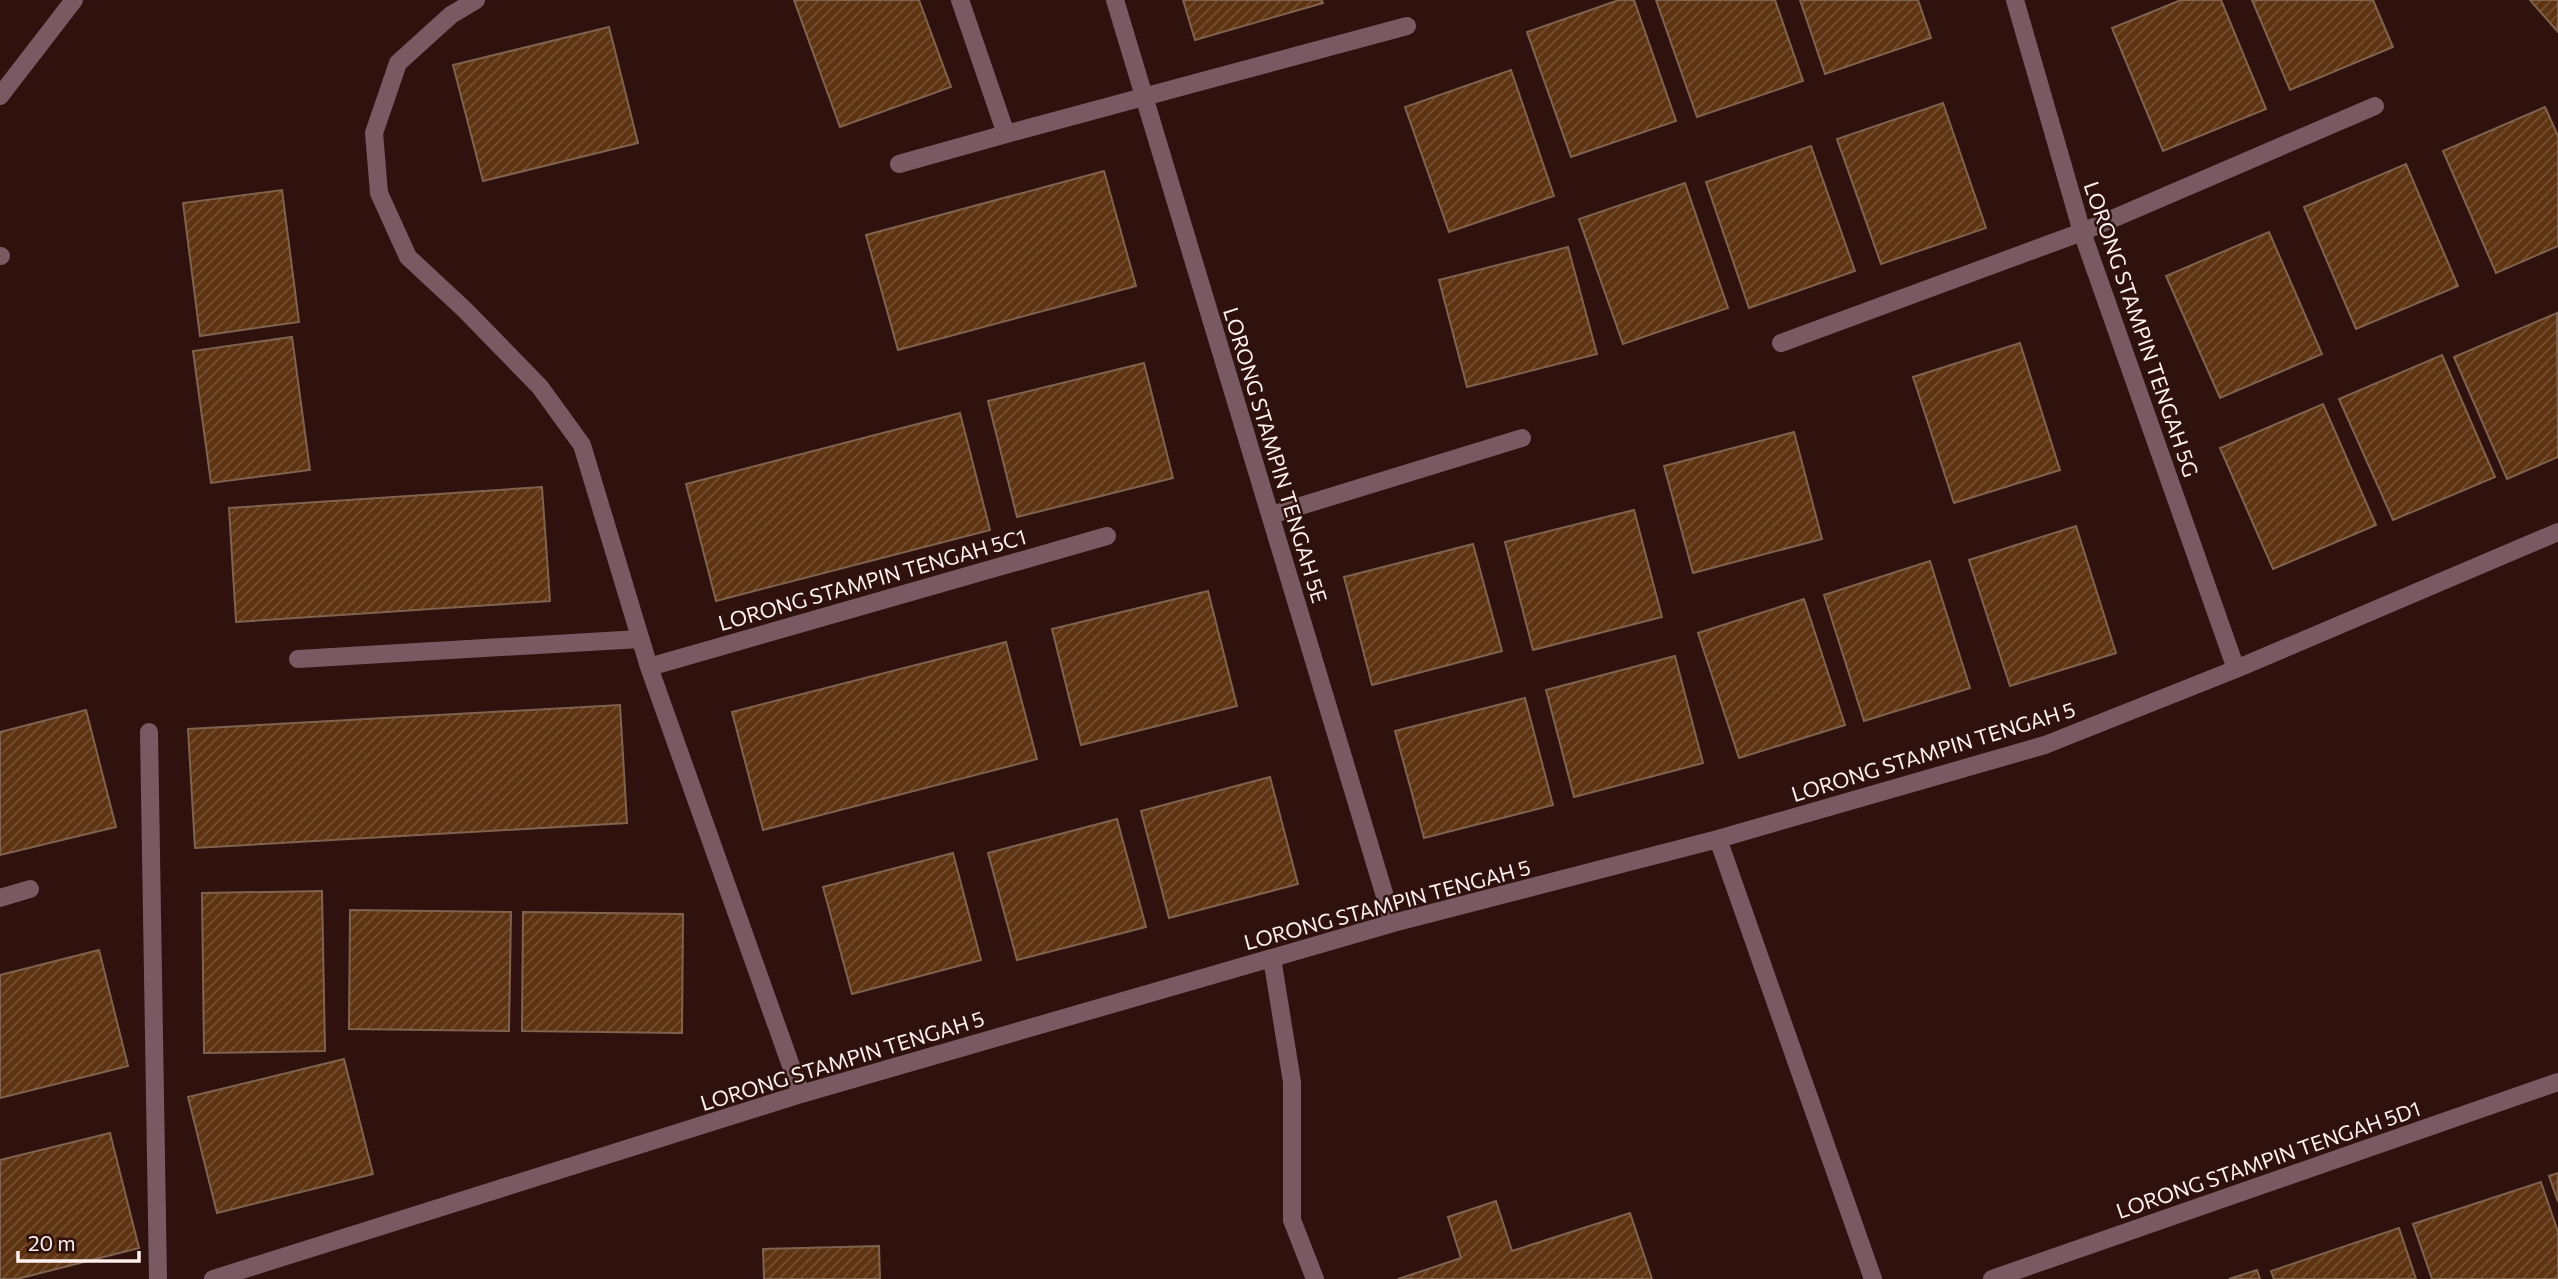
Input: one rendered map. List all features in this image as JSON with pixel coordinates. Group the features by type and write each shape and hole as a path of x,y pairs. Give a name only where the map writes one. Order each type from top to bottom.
{"street":[{"path":"0,96 74,0"},
{"path":"476,0 451,15 397,63 374,133 379,193 408,257 466,310 540,387 582,445 649,667 801,1094"},
{"path":"960,0 1006,134"},
{"name":"LORONG STAMPIN TENGAH 5E","path":"1115,0 1393,923"},
{"name":"LORONG STAMPIN TENGAH 5G","path":"2015,0 2082,232 2236,670"},
{"path":"899,164 1408,26"},
{"path":"1781,342 2082,232 2375,106"},
{"path":"1271,515 1522,438"},
{"name":"LORONG STAMPIN TENGAH 5","path":"213,1279 801,1094 1393,923 1718,839 2045,745 2236,670 2558,532"},
{"name":"LORONG STAMPIN TENGAH 5C1","path":"649,667 1107,536"},
{"path":"298,659 640,639"},
{"path":"149,732 158,1279"},
{"path":"1718,839 1873,1279"},
{"path":"0,898 30,889"},
{"path":"1272,958 1292,1082 1292,1220 1315,1279"},
{"name":"LORONG STAMPIN TENGAH 5D1","path":"1992,1279 2558,1082"}],"building":[{"path":"794,0 919,0 951,87 840,127"},
{"path":"1183,0 1322,0 1323,3 1195,40"},
{"path":"1619,0 1634,0 1676,121 1571,157 1527,32"},
{"path":"1656,0 1775,0 1803,81 1697,117"},
{"path":"1800,0 1918,0 1931,38 1825,74"},
{"path":"2181,0 2221,0 2266,109 2163,151 2112,28"},
{"path":"2252,0 2373,0 2393,47 2290,90"},
{"path":"2530,0 2558,0 2558,32"},
{"path":"609,27 638,143 483,181 453,65"},
{"path":"1511,70 1554,196 1449,232 1405,107"},
{"path":"1943,103 1986,228 1881,264 1837,139"},
{"path":"2545,107 2558,136 2558,246 2496,273 2443,151"},
{"path":"1811,146 1855,271 1749,308 1706,182"},
{"path":"2406,164 2458,286 2356,329 2304,207"},
{"path":"1104,171 1136,286 898,350 866,235"},
{"path":"1685,183 1728,308 1623,344 1579,219"},
{"path":"282,190 299,322 200,336 183,203"},
{"path":"2269,232 2322,354 2220,398 2166,276"},
{"path":"1568,247 1597,354 1467,387 1439,280"},
{"path":"2557,313 2558,457 2507,479 2454,357"},
{"path":"292,337 310,470 211,483 193,351"},
{"path":"2020,343 2060,470 1954,503 1913,377"},
{"path":"2442,355 2495,477 2393,520 2339,399"},
{"path":"1144,363 1173,478 1017,517 988,401"},
{"path":"2323,404 2376,525 2273,569 2220,448"},
{"path":"960,413 990,530 716,601 686,484"},
{"path":"1794,432 1822,539 1693,573 1664,466"},
{"path":"542,487 550,601 236,622 229,508"},
{"path":"1634,510 1662,617 1533,650 1505,542"},
{"path":"2076,526 2116,653 2010,686 1969,560"},
{"path":"1473,544 1502,651 1372,685 1344,577"},
{"path":"1930,561 1970,688 1864,721 1824,595"},
{"path":"1208,591 1237,706 1081,745 1052,629"},
{"path":"1804,599 1845,725 1739,758 1698,633"},
{"path":"1006,642 1037,759 763,830 732,712"},
{"path":"1675,656 1703,763 1574,797 1546,690"},
{"path":"1525,698 1553,805 1424,838 1395,731"},
{"path":"620,705 627,823 195,848 188,729"},
{"path":"86,710 116,827 0,855 0,732"},
{"path":"1270,777 1298,884 1169,918 1141,811"},
{"path":"1117,819 1146,927 1017,960 988,853"},
{"path":"953,853 981,960 852,994 823,887"},
{"path":"322,891 325,1051 204,1053 202,893"},
{"path":"350,910 511,912 509,1031 349,1029"},
{"path":"523,912 683,914 682,1033 522,1031"},
{"path":"99,950 128,1066 0,1098 0,975"},
{"path":"344,1059 373,1174 217,1213 188,1097"},
{"path":"110,1133 139,1248 17,1279 0,1279 0,1160"},
{"path":"2558,1173 2558,1202 2549,1176"},
{"path":"2541,1182 2558,1232 2558,1279 2432,1279 2413,1224"},
{"path":"1496,1201 1512,1251 1630,1213 1652,1279 1398,1279 1461,1258 1448,1217"},
{"path":"2399,1228 2416,1279 2274,1279 2271,1271"},
{"path":"879,1246 880,1279 764,1279 763,1249"},
{"path":"2257,1270 2260,1279 2229,1279"}]}
